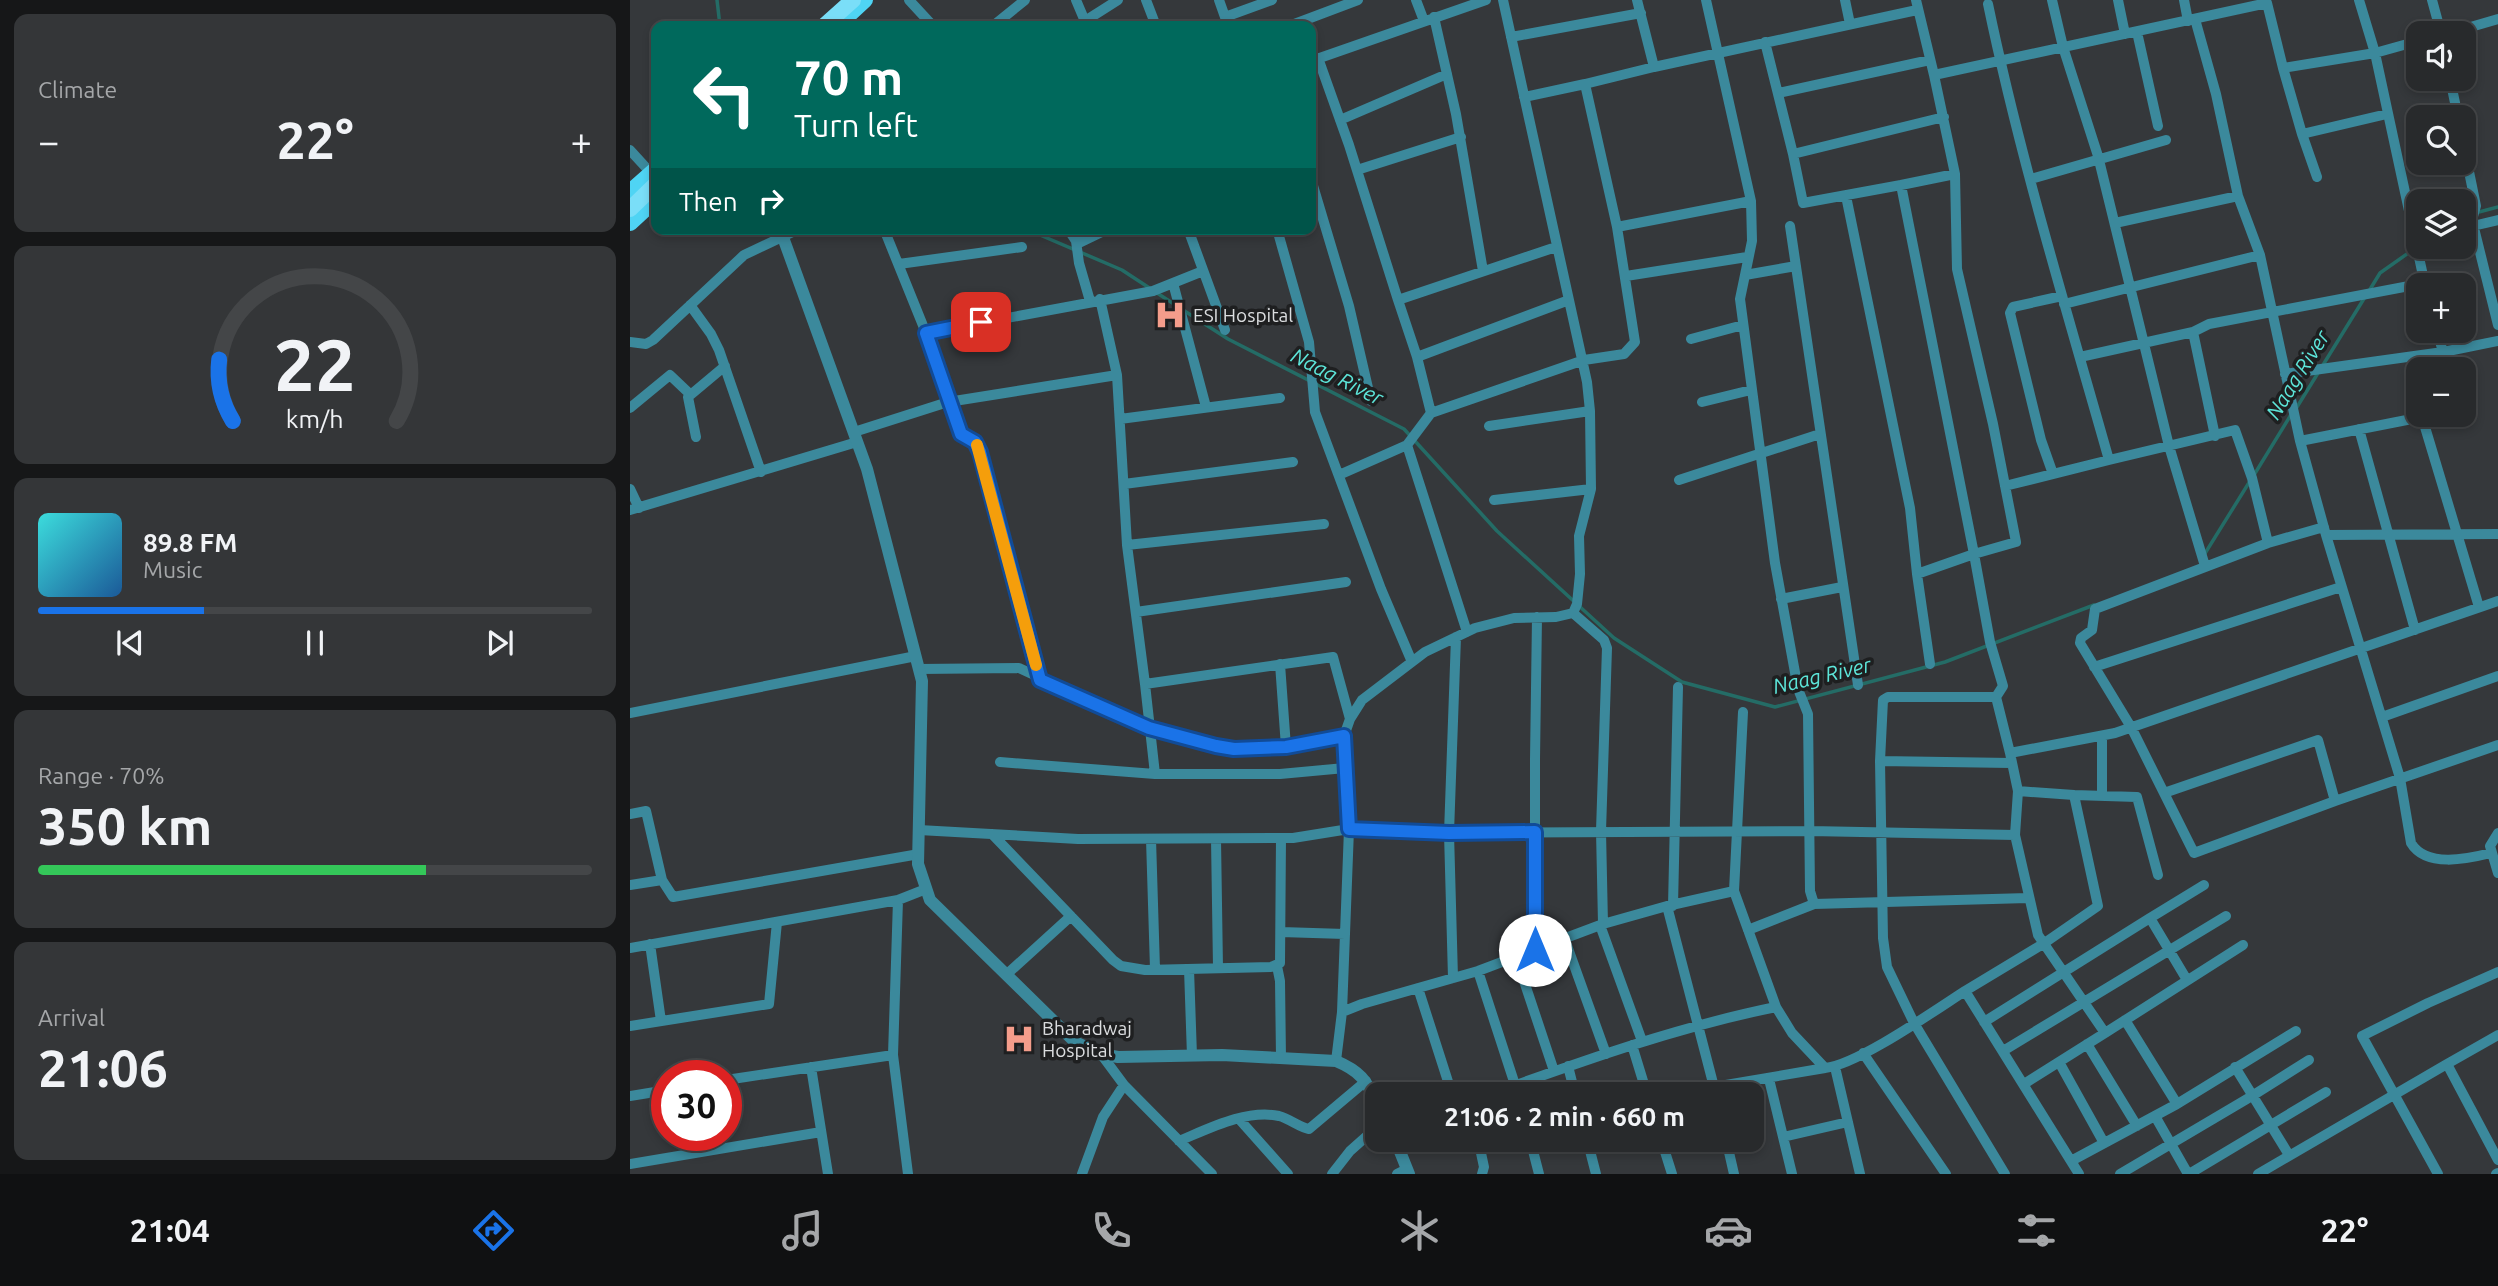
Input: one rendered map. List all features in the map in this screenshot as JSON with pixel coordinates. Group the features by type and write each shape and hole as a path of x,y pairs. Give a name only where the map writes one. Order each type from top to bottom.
{"highway":[{"path":"830,21 853,0"},
{"path":"630,209 651,180"}],"main road":[{"path":"820,21 843,0"},
{"path":"842,21 865,0"},
{"path":"630,192 651,178"},
{"path":"630,223 651,204"}],"street":[{"path":"909,0 928,21"},
{"path":"1005,21 1025,0"},
{"path":"1076,0 1085,21"},
{"path":"1089,21 1118,0"},
{"path":"1146,0 1154,21"},
{"path":"1219,0 1227,21"},
{"path":"1229,21 1272,0"},
{"path":"1300,21 1336,4 1358,0"},
{"path":"1416,0 1429,19 1447,74 1461,137 1483,271"},
{"path":"1316,60 1486,0"},
{"path":"1503,0 1587,382 1591,489 1579,536 1575,609 1607,644 1601,831 1602,925 1637,1043 1645,1082"},
{"path":"1637,0 1654,67"},
{"path":"1706,0 1751,201 1752,241 1746,259 1740,299 1781,599 1798,689 1808,713 1810,891 1814,904"},
{"path":"1845,0 1850,24"},
{"path":"2052,0 2063,47 2097,153 2169,446 2205,566"},
{"path":"2118,0 2126,34"},
{"path":"2183,0 2216,94 2238,192 2260,255 2300,441 2341,587 2400,778 2411,843 2416,852 2429,858 2462,859 2491,853"},
{"path":"2359,0 2375,52 2423,273"},
{"path":"2432,0 2438,21"},
{"path":"1934,75 2192,20 2249,3 2271,1 2283,68 2317,177"},
{"path":"1988,4 2026,165 2109,460"},
{"path":"1524,97 1850,24 1917,5 1955,174 1957,269 2016,542 1917,574"},
{"path":"1511,37 1641,13"},
{"path":"2476,25 2498,19"},
{"path":"2137,32 2158,125"},
{"path":"1765,42 1802,202 1955,174"},
{"path":"2283,68 2406,44"},
{"path":"1778,93 1930,60"},
{"path":"1316,62 1340,120 1417,357 1429,417"},
{"path":"1340,120 1447,74"},
{"path":"1339,475 1408,443 1429,417 1584,360 1624,354 1635,342 1617,227 1585,85"},
{"path":"2302,134 2388,114"},
{"path":"1793,154 1944,117"},
{"path":"1357,170 1461,137"},
{"path":"2031,178 2097,153 2166,140"},
{"path":"630,150 651,171"},
{"path":"1901,185 1990,642 2003,686 1996,697 2018,791 2015,835 2028,898 2043,944 2105,1032"},
{"path":"2115,223 2238,192"},
{"path":"1316,196 1349,306 1371,401"},
{"path":"1846,196 1910,508 1930,664"},
{"path":"1617,227 1751,201"},
{"path":"2476,223 2498,220"},
{"path":"1790,226 1858,685"},
{"path":"630,342 646,344 653,340 744,256 778,235"},
{"path":"782,235 867,469 922,681 918,864 930,901 1075,1042 1101,1054 1118,1057 1192,1056 1336,1061 1352,1067 1366,1081 1309,1129 1276,1115 1239,1119 1179,1141"},
{"path":"887,235 926,333 961,434 975,442 980,452 1040,680"},
{"path":"1071,235 1076,244 1079,263 1095,300 1117,376 1127,545 1155,774"},
{"path":"1076,244 1096,235"},
{"path":"1190,235 1225,330"},
{"path":"1280,235 1309,342 1315,412 1381,589 1412,662"},
{"path":"2476,239 2498,325"},
{"path":"899,264 1023,247"},
{"path":"1398,300 1556,247"},
{"path":"2053,474 2041,440 2010,313 2014,307 2130,286 2260,255"},
{"path":"1626,276 1746,259"},
{"path":"1745,274 1796,266"},
{"path":"926,333 1153,290 1203,271"},
{"path":"1173,283 1206,407"},
{"path":"2080,357 2193,332 2209,324 2406,287"},
{"path":"1417,357 1569,300"},
{"path":"690,305 711,334 725,366 761,472"},
{"path":"1691,339 1743,325"},
{"path":"2193,332 2215,436"},
{"path":"2285,374 2443,352 2498,341"},
{"path":"2440,343 2443,352"},
{"path":"696,437 688,401 690,394 725,366"},
{"path":"630,408 670,375 690,394"},
{"path":"630,489 634,509 761,472 948,402 1117,376"},
{"path":"1702,402 1751,390"},
{"path":"1120,419 1280,398"},
{"path":"1489,426 1590,411"},
{"path":"2300,441 2422,416 2479,607"},
{"path":"2358,429 2390,534 2415,630"},
{"path":"2006,486 2235,430 2252,478 2268,543"},
{"path":"1679,480 1820,434"},
{"path":"1408,443 1467,632"},
{"path":"1124,484 1293,462"},
{"path":"1494,500 1591,489"},
{"path":"1127,545 1324,524"},
{"path":"2498,534 2325,531 2268,543 2095,609 2092,630 2080,641 2131,727 2193,853 2498,745"},
{"path":"1136,612 1346,582"},
{"path":"1781,599 1842,587"},
{"path":"2094,667 2341,587"},
{"path":"1880,761 2010,758 2102,736 2498,601"},
{"path":"1336,1061 1342,1012 1349,829 1344,736 1350,719 1362,700 1424,652 1467,632 1514,618 1556,617 1575,609"},
{"path":"1535,950 1538,617"},
{"path":"1453,978 1449,833 1456,637"},
{"path":"630,713 916,656"},
{"path":"1145,684 1333,657 1350,719"},
{"path":"1280,664 1286,747"},
{"path":"919,669 1019,668 1149,728 1234,749 1286,747 1344,736"},
{"path":"2382,717 2498,676"},
{"path":"1678,687 1670,906 1713,1082"},
{"path":"1996,697 1885,698 1882,706 1880,761 1882,902 1887,967 1914,1023 2005,1174"},
{"path":"1743,712 1734,891 1776,1007 1792,1033 1830,1067 1848,1122 1860,1174"},
{"path":"2102,736 2102,796"},
{"path":"2164,793 2318,740 2335,801"},
{"path":"1000,762 1155,774 1280,774 1345,768"},
{"path":"2018,791 2137,797 2158,875"},
{"path":"1756,1082 1830,1067 1863,1054 2043,944 2098,906 2074,794"},
{"path":"630,814 646,811 662,880 673,897 919,854"},
{"path":"919,830 1079,839 1281,838 1349,829 1449,833 1810,831 2015,835"},
{"path":"2498,833 2492,840 2491,853 2498,873"},
{"path":"992,834 1121,966 1155,970 1276,966"},
{"path":"1276,966 1281,959 1281,838"},
{"path":"1151,839 1155,970"},
{"path":"1216,839 1218,968"},
{"path":"630,886 662,880"},
{"path":"1984,1022 2204,885"},
{"path":"630,948 898,900 926,889"},
{"path":"1342,1012 1478,971 1602,925 1734,891"},
{"path":"1748,930 1814,904 2028,898"},
{"path":"898,900 893,1055 908,1174"},
{"path":"1006,975 1071,916"},
{"path":"2003,1051 2225,916"},
{"path":"2150,918 2187,980"},
{"path":"630,1026 769,1004 776,922"},
{"path":"1281,932 1345,933"},
{"path":"1564,940 1606,1054"},
{"path":"650,944 661,1021"},
{"path":"2024,1084 2243,945"},
{"path":"1516,957 1554,1072"},
{"path":"1276,966 1280,981 1280,1058"},
{"path":"1189,969 1192,1056"},
{"path":"1478,971 1515,1082"},
{"path":"2438,1174 2362,1036 2498,972"},
{"path":"1418,988 1448,1082"},
{"path":"1965,991 2079,1174"},
{"path":"1532,1082 1568,1066 1698,1024 1776,1007"},
{"path":"2125,1020 2177,1104"},
{"path":"2071,1161 2177,1104 2295,1031"},
{"path":"2258,1174 2498,1035"},
{"path":"2087,1044 2137,1126"},
{"path":"1101,1054 1125,1084 1212,1174"},
{"path":"1863,1054 1946,1174"},
{"path":"742,1078 893,1055"},
{"path":"2120,1174 2309,1060"},
{"path":"2059,1062 2104,1143"},
{"path":"2447,1063 2496,1154"},
{"path":"1568,1066 1572,1082"},
{"path":"811,1067 828,1174"},
{"path":"2235,1067 2289,1155"},
{"path":"1769,1079 1792,1174"},
{"path":"1082,1174 1103,1117 1125,1084"},
{"path":"630,1096 651,1093"},
{"path":"2155,1116 2189,1174 2326,1093"},
{"path":"1239,1119 1288,1174"},
{"path":"1783,1137 1848,1122"},
{"path":"630,1164 821,1132"},
{"path":"1332,1174 1350,1151 1365,1138"},
{"path":"1399,1152 1404,1172"},
{"path":"1481,1152 1484,1167 1482,1174"},
{"path":"1533,1152 1539,1174"},
{"path":"1590,1152 1596,1174"},
{"path":"1665,1152 1672,1174"},
{"path":"1729,1152 1734,1174"}],"waterway":[{"name":"Naag River","path":"717,0 719,21"},
{"name":"Naag River","path":"2476,213 2498,207"},
{"name":"Naag River","path":"1040,235 1122,270 1151,289"},
{"name":"Naag River","path":"2369,291 2380,273 2406,255"},
{"name":"Naag River","path":"1157,293 1177,306"},
{"name":"Naag River","path":"2297,407 2365,297"},
{"name":"Naag River","path":"1183,310 1228,339 1404,429 1497,531 1614,638 1682,682 1775,707 1945,662 2094,605"},
{"name":"Naag River","path":"2254,475 2292,413"},
{"name":"Naag River","path":"2204,555 2250,481"}],"slow traffic":[{"path":"977,445 1036,665"}],"place":[{"name":"ESI Hospital","path":"1170,315"},
{"name":"Bharadwaj Hospital","path":"1019,1039"}],"route":[{"path":"981,322 926,333 961,434 975,442 980,452 1040,680 1149,728 1216,746 1234,749 1286,747 1344,736 1349,829 1449,833 1535,832 1535,950"}]}
